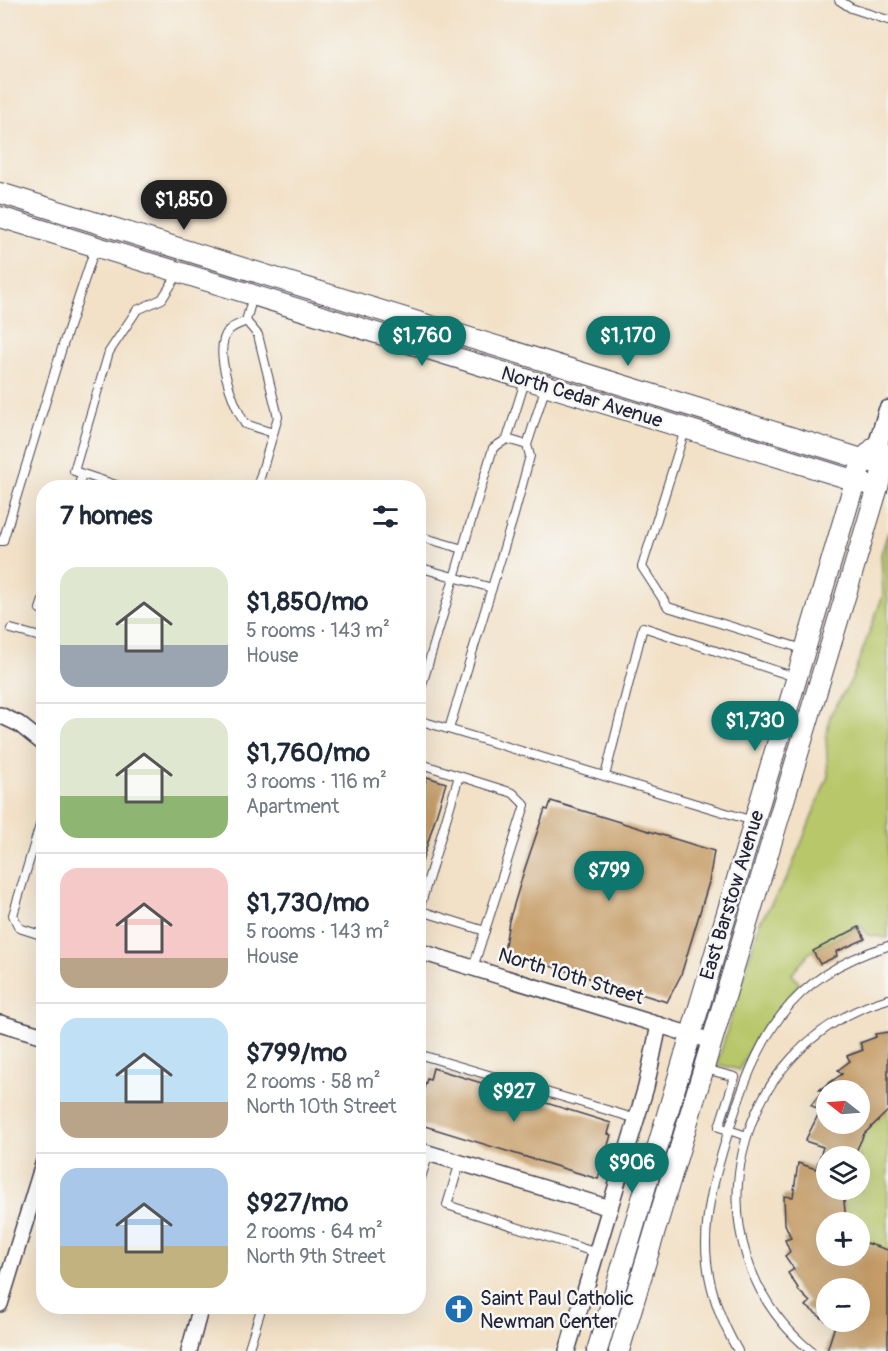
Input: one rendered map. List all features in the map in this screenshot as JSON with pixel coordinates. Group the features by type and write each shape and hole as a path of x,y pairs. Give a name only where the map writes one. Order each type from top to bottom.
{"main road":[{"name":"North Cedar Avenue","path":"0,193 886,466"},
{"name":"North Cedar Avenue","path":"0,217 883,489"},
{"path":"178,272 186,267 195,266 296,296 358,303"},
{"path":"878,444 886,466"},
{"name":"East Barstow Avenue","path":"597,1351 856,480 863,459 878,444"},
{"name":"East Barstow Avenue","path":"622,1350 711,1041 883,489 886,466"}],"street":[{"name":"East Barstow Avenue","path":"878,444 888,410"},
{"path":"0,715 36,733"},
{"name":"North 10th Street","path":"426,953 711,1041"},
{"path":"0,1023 36,1034"},
{"path":"567,1351 637,1119 659,1025"},
{"path":"426,1152 610,1208"},
{"path":"0,1304 36,1187"},
{"path":"189,1351 199,1314"}],"lane":[{"path":"839,0 851,8 888,20"},
{"path":"0,541 3,541 62,348 96,247"},
{"path":"100,480 74,471 109,352 137,310 162,299 178,272"},
{"path":"253,295 246,321 231,328 224,341 229,391 245,424 273,433"},
{"path":"246,321 258,335 278,417 259,480"},
{"path":"426,672 493,448 507,439 525,379"},
{"path":"449,729 530,456 527,445 546,386"},
{"path":"686,429 642,567 668,607 805,650"},
{"path":"507,439 527,445"},
{"path":"80,480 82,474"},
{"path":"426,538 463,549"},
{"path":"426,569 492,588"},
{"path":"605,776 644,627 796,677"},
{"path":"11,629 36,636"},
{"path":"426,722 754,821"},
{"path":"426,766 513,793 525,805 473,968"},
{"path":"426,887 459,776"},
{"path":"36,839 13,915 19,928 36,933"},
{"path":"426,912 485,931"},
{"path":"738,1351 711,1290 705,1247 712,1189 749,1068 777,1018 822,976 844,963 888,946"},
{"path":"811,1351 767,1303 748,1264 739,1222 741,1162 747,1136 767,1091 778,1074 807,1041 839,1019 888,999"},
{"path":"426,1056 637,1119"},
{"path":"703,1068 735,1077 719,1127 747,1136"},
{"path":"460,1162 447,1205 597,1252"},
{"path":"248,1351 260,1314"}],"green space":[{"path":"888,532 888,938 867,935 861,925 809,953 792,974 800,984 764,1027 739,1070 717,1064 760,922 788,876 828,776 826,738 830,715 852,679 883,595 881,554"},
{"path":"888,1032 888,1351 827,1351 832,1332 870,1332 870,1278 816,1278 816,1314 806,1306 810,1301 797,1289 788,1273 794,1269 785,1256 790,1252 785,1240 791,1237 785,1224 784,1196 793,1197 798,1163 816,1169 816,1200 870,1200 870,1146 820,1146 805,1141 816,1119 816,1134 870,1134 870,1080 833,1080 841,1074 838,1070 849,1061 847,1056 862,1050 860,1043 876,1037 875,1034"},
{"path":"816,1099 816,1108 811,1105"}],"building":[{"path":"427,777 446,783 426,849"},
{"path":"551,801 714,851 709,882 681,975 667,1002 504,952 509,921 525,868 545,809 548,810"},
{"path":"859,927 865,939 836,952 837,956 820,964 813,951"},
{"path":"888,1032 888,1111 870,1128 870,1080 833,1080 842,1074 838,1070 850,1061 847,1056 863,1050 860,1043 876,1037 875,1034"},
{"path":"433,1068 611,1123 608,1134 611,1135 598,1179 426,1126 426,1082 427,1079 430,1080"},
{"path":"816,1099 816,1108 811,1105"},
{"path":"816,1119 816,1134 864,1134 859,1146 820,1146 805,1141"},
{"path":"798,1163 816,1169 816,1200 844,1200 845,1212 816,1212 816,1266 870,1266 870,1244 888,1250 888,1351 827,1351 833,1332 870,1332 870,1278 816,1278 816,1314 806,1306 810,1302 797,1289 788,1273 794,1269 785,1256 790,1252 785,1240 791,1238 785,1224 784,1196 793,1197"}],"place":[{"name":"Saint Paul Catholic Newman Center","path":"459,1309"}]}
